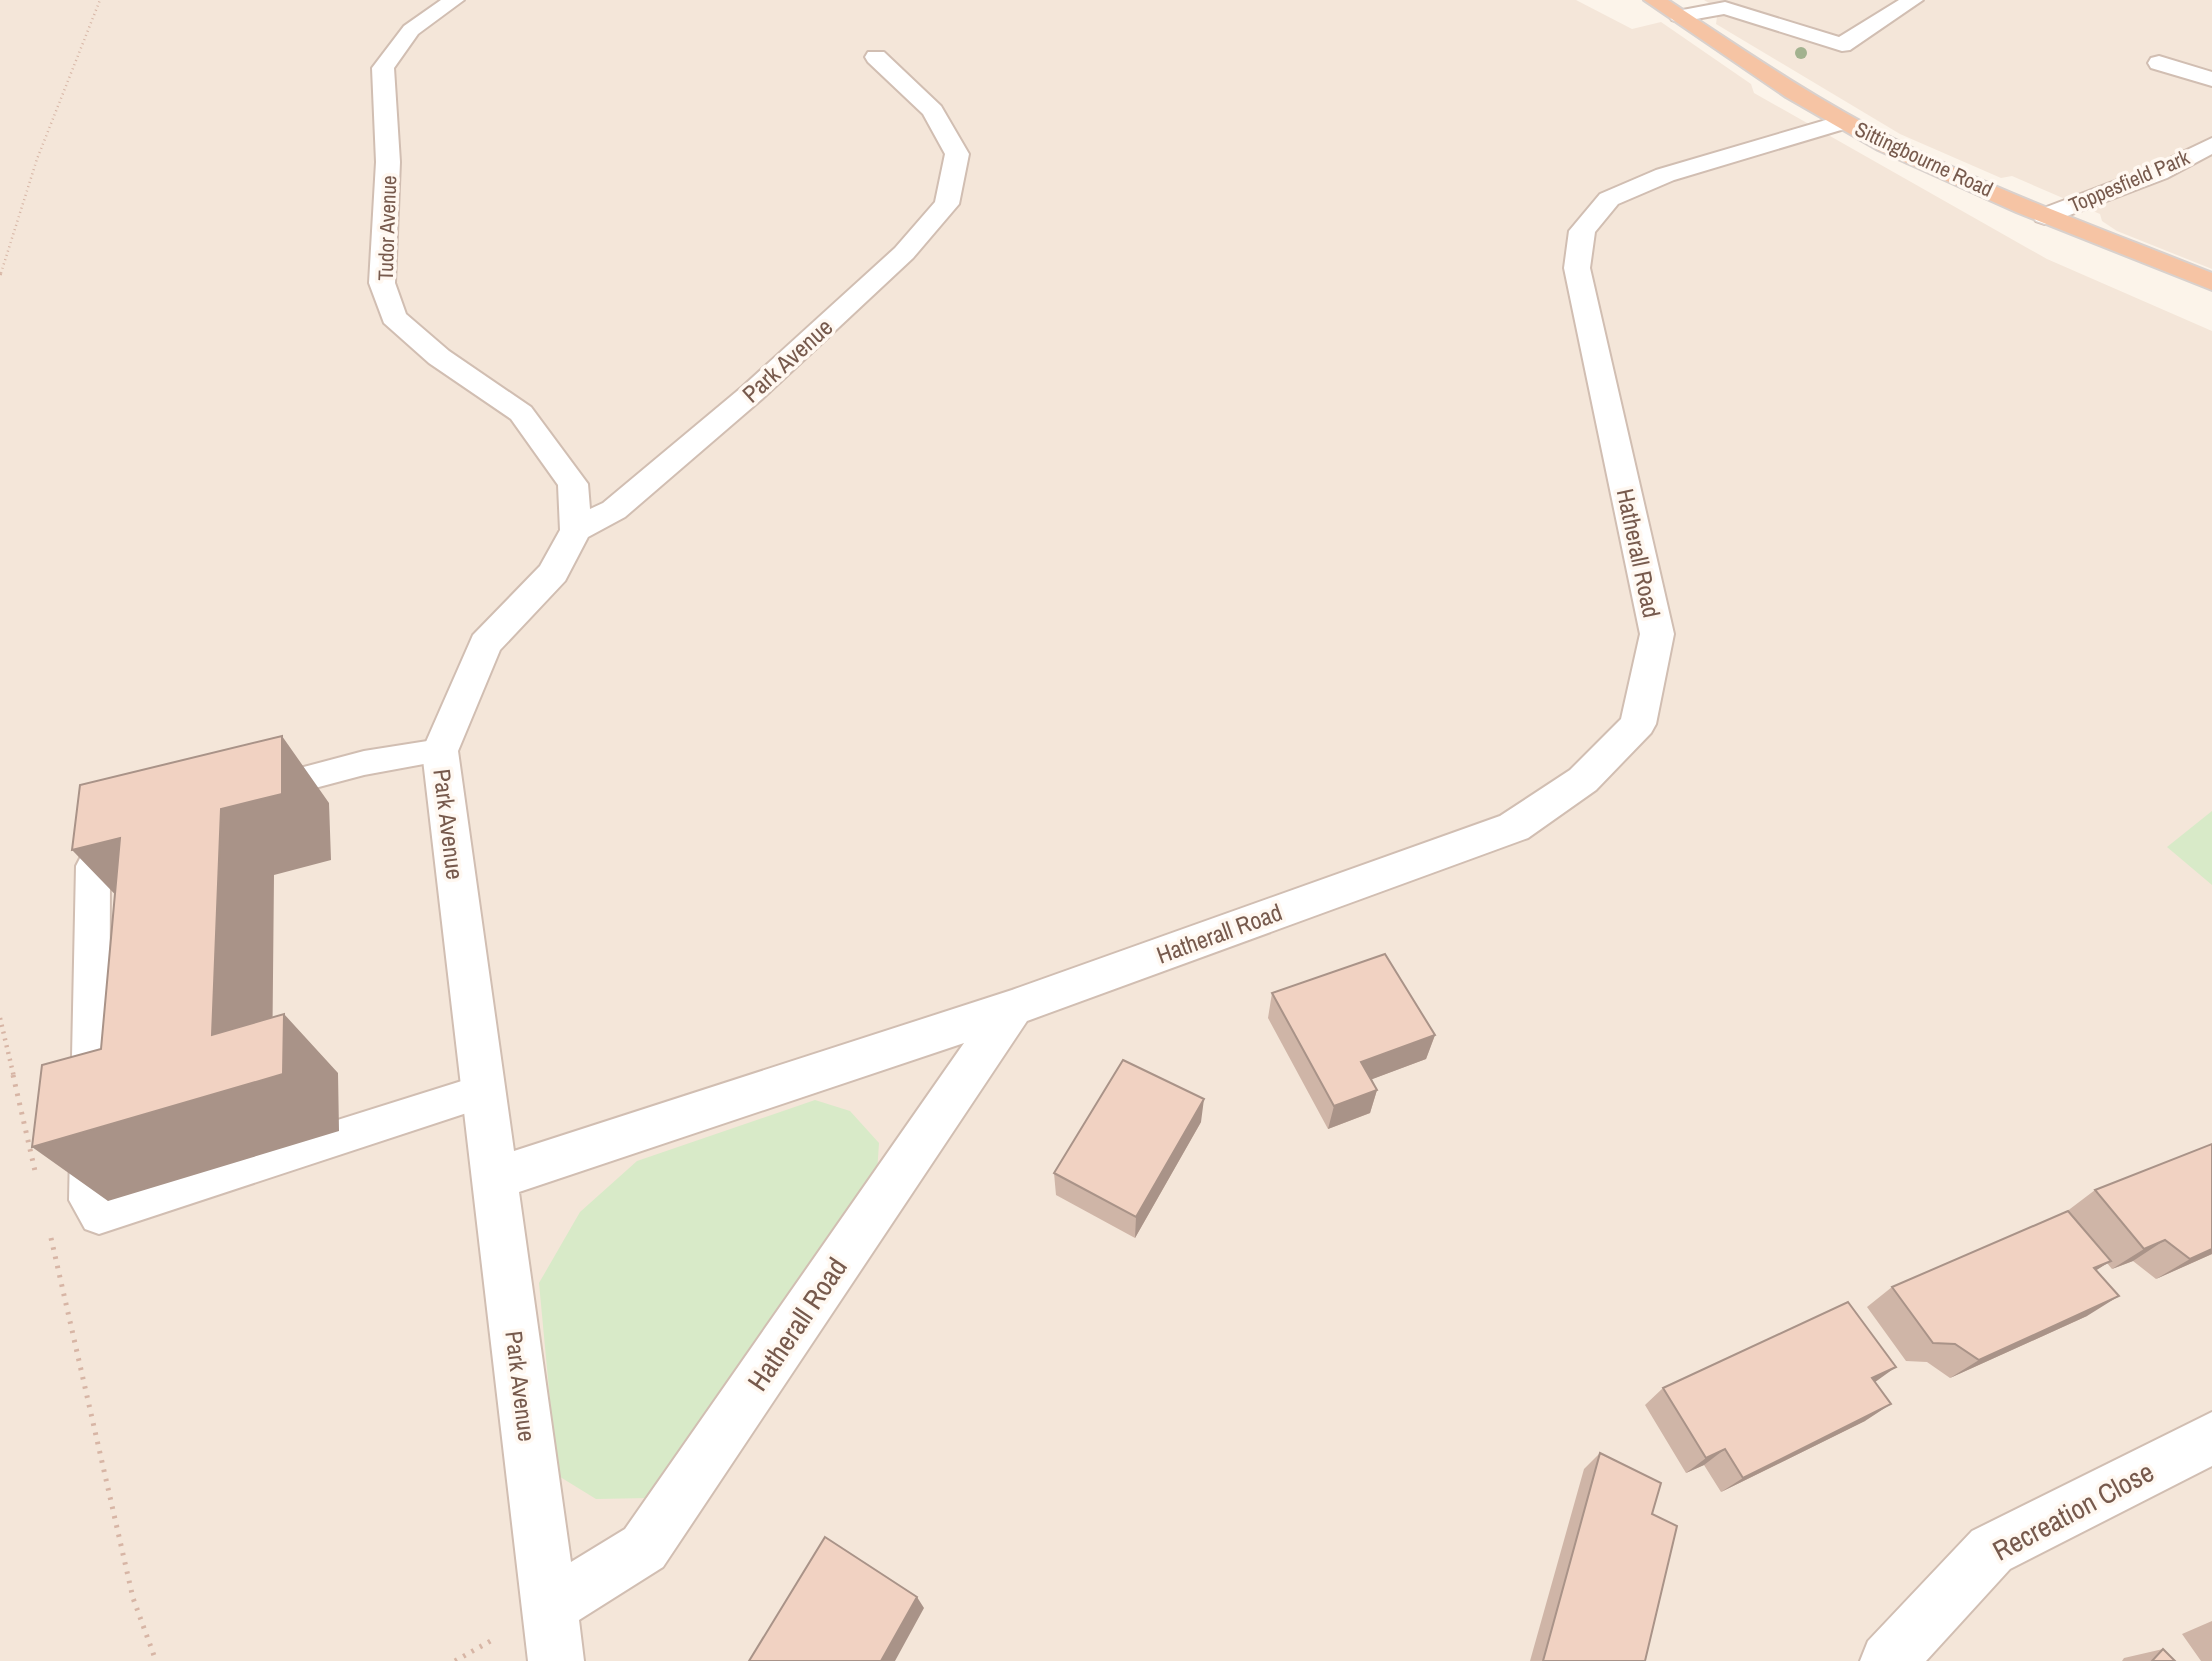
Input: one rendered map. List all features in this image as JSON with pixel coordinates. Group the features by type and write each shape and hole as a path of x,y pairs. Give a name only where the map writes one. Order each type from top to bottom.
{"highway":[{"name":"Sittingbourne Road","path":"1654,0 1745,61 1843,121 2045,216 2212,282"}],"street":[{"name":"Tudor Avenue","path":"454,0 411,30 383,68 388,162 382,283 394,317 439,357 521,413 573,484 576,530"},
{"path":"1679,16 1725,8 1842,45 1913,0"},
{"name":"Park Avenue","path":"556,1661 440,751 485,643 553,573 576,530 614,510 752,393 904,253 947,204 957,154 933,111 876,57"},
{"path":"2159,63 2212,79"},
{"name":"Hatherall Road","path":"495,1179 1012,1008 1514,827 1583,780 1638,724 1657,634 1577,268 1582,231 1609,199 1665,175 1843,121"},
{"name":"Toppesfield Park","path":"2045,216 2158,173 2212,145"},
{"name":"Hatherall Road","path":"549,1606 644,1548 1012,1008"},
{"name":"Recreation Close","path":"1888,1661 1991,1550 2212,1438"}],"lane":[{"path":"233,798 364,763 440,751"},
{"path":"141,823 128,826 105,842 93,866 89,1200 99,1215 484,1091"}],"path":[{"path":"0,275 37,159 100,0"},
{"path":"0,1018 37,1180"},
{"path":"50,1234 133,1598 156,1661"}],"shaded area":[{"path":"0,0 1576,0 1632,29 1661,22 1751,84 1754,93 2047,259 2212,331 2212,1661 0,1661"},
{"path":"1704,0 2212,0 2212,269 2117,231 2102,221 2100,214 2012,176 2001,178 1900,134 1716,24 1717,17 1725,13"}],"green space":[{"path":"2212,811 2212,885 2167,847"},
{"path":"815,1100 850,1111 879,1143 877,1173 649,1498 596,1499 557,1475 539,1283 580,1212 637,1161"}],"building":[{"path":"282,736 282,794 221,809 212,1035 284,1014 283,1074 32,1147 42,1065 101,1049 120,838 72,850 80,785"},
{"path":"1385,954 1435,1035 1361,1062 1377,1090 1334,1106 1272,993"},
{"path":"1123,1060 1204,1099 1136,1217 1054,1173"},
{"path":"2212,1144 2212,1249 2190,1259 2165,1240 2144,1249 2095,1190"},
{"path":"2068,1211 2111,1261 2094,1268 2119,1296 1979,1360 1955,1344 1933,1343 1892,1287"},
{"path":"1848,1302 1896,1367 1872,1378 1891,1404 1743,1478 1725,1449 1706,1458 1663,1388"},
{"path":"1600,1453 1661,1483 1652,1514 1677,1526 1645,1661 1543,1661"},
{"path":"825,1537 917,1597 881,1661 749,1661"},
{"path":"2163,1649 2175,1661 2152,1661"}]}
